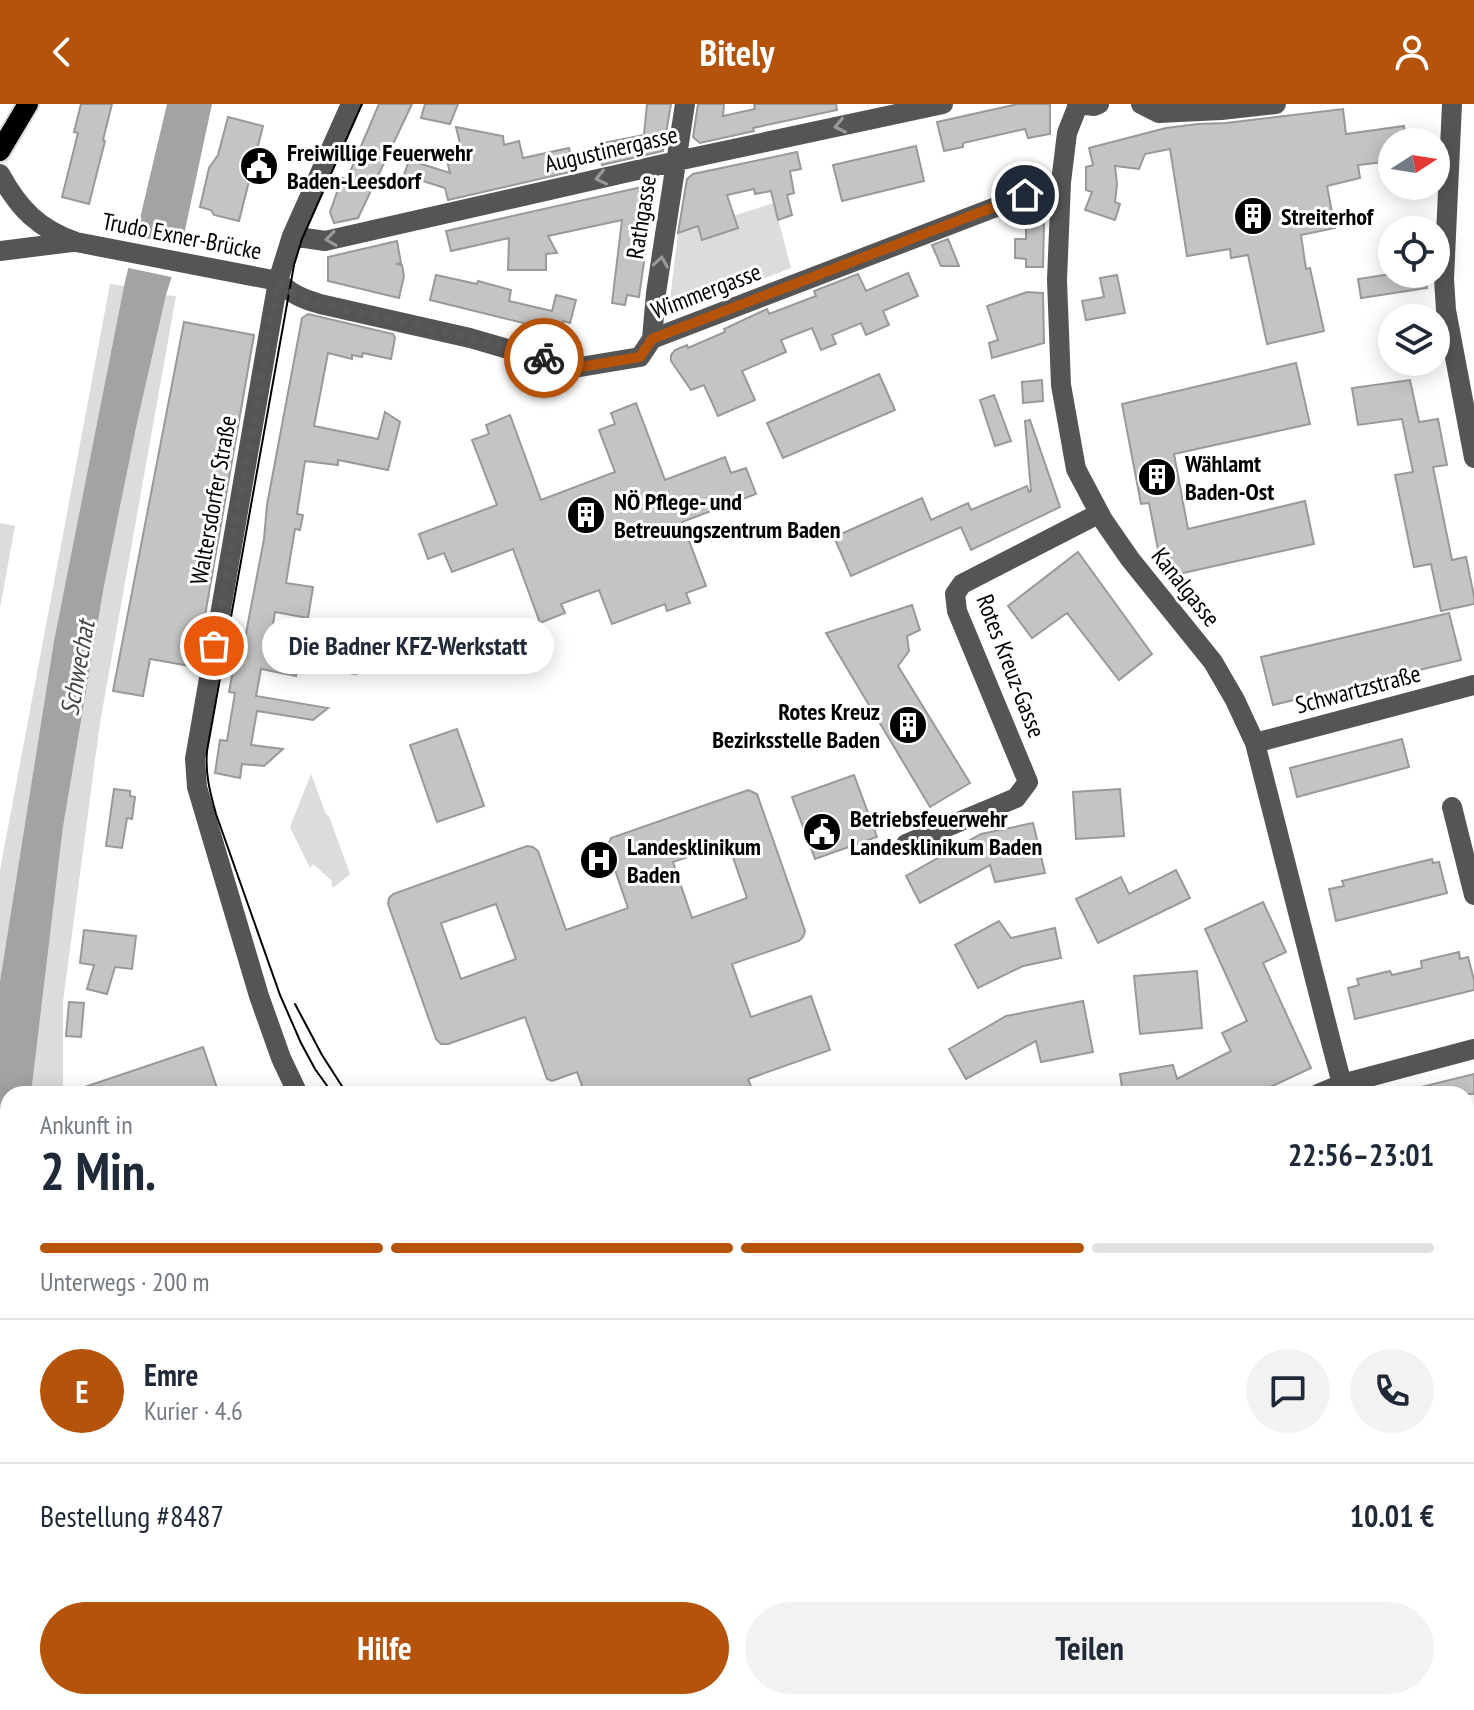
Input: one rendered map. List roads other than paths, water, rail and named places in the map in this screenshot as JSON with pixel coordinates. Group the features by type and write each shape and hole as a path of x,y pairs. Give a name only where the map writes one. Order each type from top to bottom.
{"main road":[{"path":"0,151 28,104"}],"street":[{"name":"Waltersdorfer Straße","path":"294,1086 259,996 195,773 198,739 278,281 292,236 351,104"},
{"name":"Rathgasse","path":"652,339 656,293 685,104"},
{"name":"Augustinergasse","path":"292,236 325,241 943,104"},
{"path":"1077,104 1099,104"},
{"name":"Kanalgasse","path":"1077,104 1067,133 1061,182 1057,280 1061,385 1076,469 1098,514 1213,662 1255,743 1344,1086"},
{"path":"1141,104 1159,113 1276,104"},
{"path":"1452,104 1444,279 1446,310 1474,458"},
{"path":"0,174 20,205 36,222 76,242"},
{"name":"Wimmergasse","path":"278,281 302,299 492,344 574,368 640,357 652,339 1061,182"},
{"path":"0,251 76,242"},
{"name":"Trudo Exner-Brücke","path":"76,242 278,281"},
{"name":"Rotes Kreuz-Gasse","path":"906,844 1016,798 1028,782 957,611 955,594 962,584 1098,514"},
{"name":"Schwartzstraße","path":"1255,743 1474,685"},
{"path":"1452,807 1474,895"},
{"path":"1355,1086 1474,1049"}],"water":[{"name":"Schwechat","path":"167,104 212,104 182,244 166,295 137,423 104,586 63,827 32,1086 0,1086 0,981 54,641 124,286"}],"tram line":[{"path":"327,1086 301,1043 280,995 216,814 208,783 207,751 294,265 302,239 362,104"},
{"path":"295,1004 342,1086"}],"place":[{"name":"Freiwillige Feuerwehr Baden-Leesdorf","path":"259,166"},
{"name":"Streiterhof","path":"1253,216"},
{"name":"Wählamt Baden-Ost","path":"1157,477"},
{"name":"NÖ Pflege- und Betreuungszentrum Baden","path":"586,515"},
{"name":"Die Badner KFZ-Werkstatt","path":"214,646"},
{"name":"Rotes Kreuz Bezirksstelle Baden","path":"908,725"},
{"name":"Betriebsfeuerwehr Landesklinikum Baden","path":"822,832"},
{"name":"Landesklinikum Baden","path":"599,860"}]}
